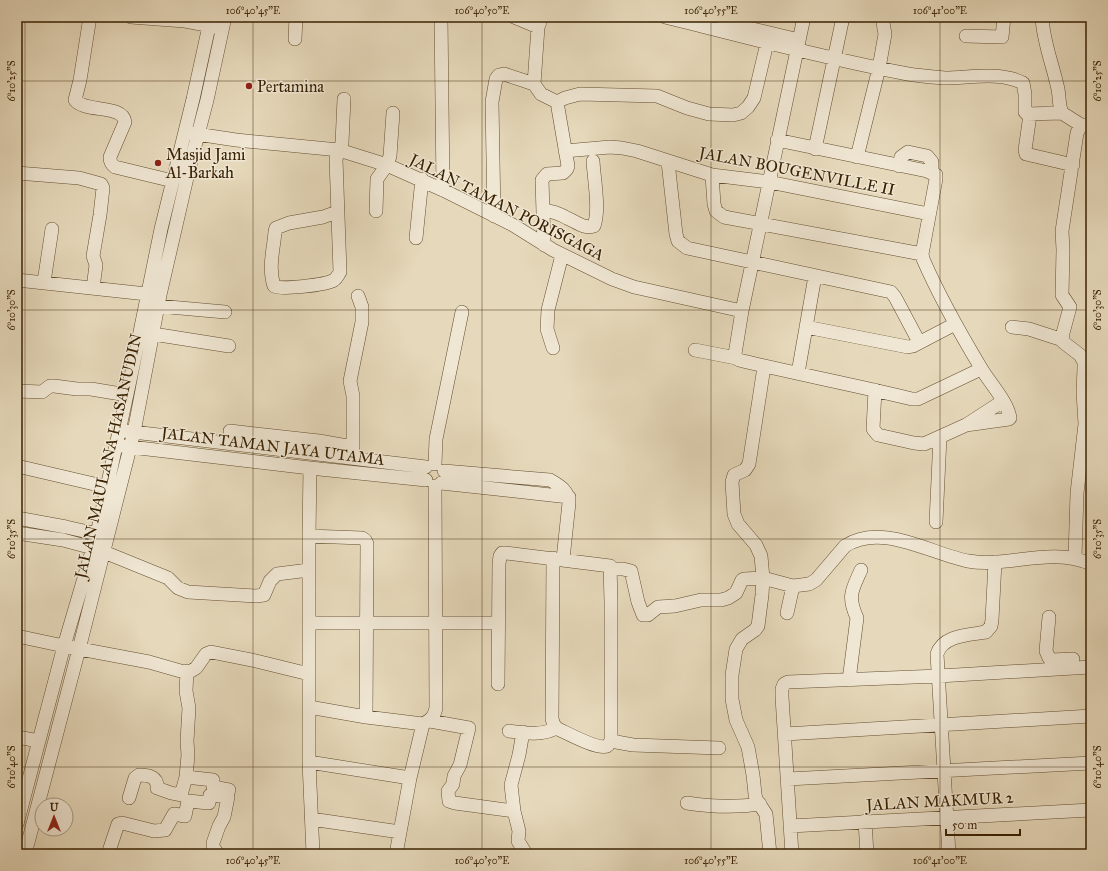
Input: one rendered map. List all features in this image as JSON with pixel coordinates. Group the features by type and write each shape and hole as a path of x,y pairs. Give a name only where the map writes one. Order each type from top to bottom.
{"street":[{"path":"90,17 75,100 79,104 87,107 110,110 123,115 125,118 125,122 110,162 120,168 172,182"},
{"path":"131,17 185,22 224,22"},
{"path":"295,39 296,17"},
{"path":"441,17 443,190"},
{"path":"514,17 540,22 534,84"},
{"path":"665,17 767,43 798,45"},
{"path":"702,17 742,22 834,58 879,68 944,78 995,77 1018,80 1023,83 1025,88 1025,112 1030,115 1062,112 1086,125 1077,133 1062,230 1062,295 1070,307 1063,333 1063,340 1066,345 1073,348 1080,355 1084,362 1083,392 1085,424 1077,493 1075,558"},
{"path":"736,358 735,354 751,263 804,17"},
{"path":"815,149 843,17"},
{"path":"857,157 879,68 885,34 882,17"},
{"path":"966,36 1002,37 1004,17"},
{"path":"1042,17 1043,34 1058,87 1059,105 1062,112"},
{"name":"JALAN MAULANA HASANUDIN","path":"25,854 79,649 95,549 94,533 99,485 116,445 119,430 120,394 152,297 191,133 207,22"},
{"name":"JALAN MAULANA HASANUDIN","path":"17,824 29,739 64,646 134,432 153,334 152,297 172,182 191,133 209,93 224,22"},
{"path":"557,102 580,94 657,96 687,108 709,114 733,115 741,113 748,107 754,98 767,43"},
{"path":"494,216 492,102 496,79 499,75 504,74 534,84 541,94 557,102"},
{"path":"337,212 323,217 288,223 276,228 274,232 275,237 271,259 274,286 277,288 287,288 326,283 333,281 340,272 336,159 342,143 344,99"},
{"path":"544,245 542,180 547,174 564,173 568,166 557,102"},
{"path":"376,211 378,179 387,165 390,156 393,113"},
{"path":"1030,115 1025,150 1026,154 1073,164"},
{"name":"JALAN TAMAN PORISGAGA","path":"191,133 236,140 339,150 387,165 422,179 513,225 544,245 589,269 634,286 742,311"},
{"path":"777,140 936,175 922,254 924,263 955,324 1003,401 1009,412 1010,418 966,425"},
{"name":"JALAN BOUGENVILLE II","path":"565,151 610,147 637,151 712,175 769,182 929,214"},
{"path":"543,210 568,218 584,227 594,226 596,219 596,197 593,161"},
{"path":"668,162 676,234 678,241 687,248 890,292 896,297 919,342"},
{"path":"17,173 79,178 101,184 103,188 100,215 93,256 93,260 96,265 94,288"},
{"path":"712,175 714,204 716,211 724,217 760,222 922,254"},
{"path":"416,238 422,179"},
{"path":"44,282 52,229"},
{"path":"553,348 547,329 548,310 562,255"},
{"path":"798,373 815,276"},
{"path":"17,280 122,292 225,312"},
{"path":"353,452 353,396 350,381 362,322 362,307 358,296"},
{"path":"396,854 410,778 426,722 434,716 436,708 434,475 436,439 462,312"},
{"path":"806,326 908,347 913,346 955,324"},
{"path":"1012,326 1063,340"},
{"path":"153,334 229,346"},
{"path":"695,350 736,358 764,367 798,373 912,399 918,399 982,369"},
{"path":"764,367 749,464 744,470 734,475 732,482 734,514 738,524 756,545 761,556 763,578 762,601 758,626 755,630 742,639 736,649 732,676 732,691 733,708 736,720 748,747 755,794 766,814 769,854 792,853 782,689 784,684 788,682 939,676 1091,667"},
{"path":"17,391 42,392 50,386 54,386 91,389 120,394"},
{"path":"874,390 873,429 878,436 920,444 928,443 966,425 1003,401"},
{"name":"JALAN TAMAN JAYA UTAMA","path":"119,430 247,439 353,452 434,475"},
{"path":"230,431 247,439"},
{"path":"936,522 940,437"},
{"name":"JALAN TAMAN JAYA UTAMA","path":"116,445 310,468 434,475 569,497 558,559"},
{"path":"17,466 99,485"},
{"path":"310,468 309,707 313,854"},
{"path":"17,518 94,533"},
{"path":"67,541 71,528"},
{"path":"17,533 67,541 95,549 168,578 178,588 188,592 256,596 264,595 270,582 278,574 309,570"},
{"path":"309,536 357,538 365,540 367,544 366,717"},
{"path":"610,569 623,569 631,572 638,602 643,615 648,615 658,607 675,606 701,600 721,600 732,596 736,593 742,580 744,579 763,578 793,586 800,586 814,582 845,546 851,542 870,538 905,541 967,561 995,562 1047,557 1075,558 1091,564"},
{"path":"498,684 499,564 502,553 558,559 610,566 611,741 609,745 605,747 595,745 556,728 552,719 558,559"},
{"path":"949,854 943,772 938,654 939,649 943,644 954,638 986,632 991,626 995,562"},
{"path":"849,680 857,618 853,609 851,593 861,570"},
{"path":"787,613 793,586"},
{"path":"1049,617 1046,651 1049,658 1052,660 1091,659"},
{"path":"309,623 498,623"},
{"path":"17,636 150,662 187,671 196,668 206,654 211,652 256,660 310,674"},
{"path":"129,798 135,778 139,775 154,778 158,783 157,788 171,793 181,794 186,777 189,708 186,691 187,671"},
{"path":"309,707 366,717 426,722 469,728 460,765 454,776 453,784 448,791 449,801 514,812"},
{"path":"785,734 1091,716"},
{"path":"509,731 544,732 551,731 556,728"},
{"path":"523,732 511,785 518,831 518,841 526,854"},
{"path":"611,741 639,745 719,748"},
{"path":"310,762 410,778"},
{"path":"788,779 1091,763"},
{"path":"186,777 213,780 213,787 230,790 224,817 213,843 213,847 218,854"},
{"path":"108,854 118,824 122,823 148,830 165,830 174,814 185,816 188,801 209,803 210,794 228,797"},
{"path":"687,803 721,807 760,804"},
{"name":"JALAN MAKMUR 2","path":"790,826 1091,810"},
{"path":"311,819 400,832"},
{"path":"865,821 867,854"}],"place":[{"name":"Pertamina","path":"249,86"},
{"name":"Masjid Jami Al-Barkah","path":"158,163"}]}
